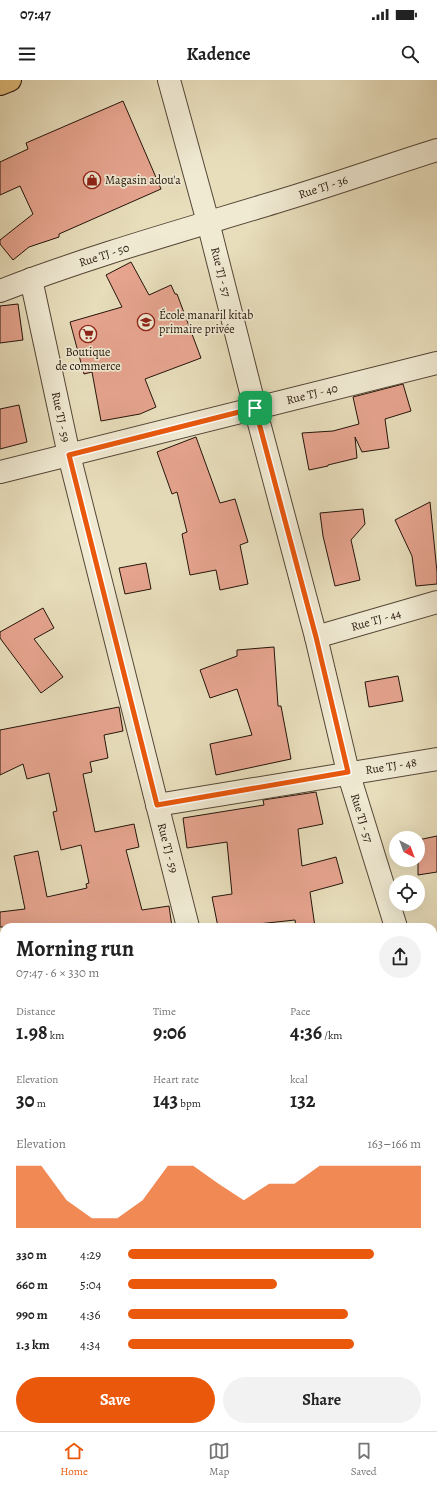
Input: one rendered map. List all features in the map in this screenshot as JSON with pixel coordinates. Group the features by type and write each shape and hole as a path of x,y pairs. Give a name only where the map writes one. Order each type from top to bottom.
{"main road":[{"path":"0,84 10,80"}],"street":[{"name":"Rue TJ - 57","path":"169,80 208,222 255,408 316,637 348,772 395,923"},
{"name":"Rue TJ - 36","path":"208,222 278,202 437,150"},
{"name":"Rue TJ - 50","path":"0,290 208,222"},
{"name":"Rue TJ - 59","path":"31,279 69,455 187,923"},
{"name":"Rue TJ - 40","path":"0,472 437,363"},
{"name":"Rue TJ - 44","path":"316,637 437,602"},
{"name":"Rue TJ - 48","path":"157,805 348,772 437,759"}],"building":[{"path":"123,101 161,189 59,234 59,237 29,247 13,260 0,244 0,240 33,214 20,186 0,195 0,162 28,149 26,143"},
{"path":"131,262 149,295 171,285 175,294 177,294 201,358 145,379 156,407 140,414 101,421 92,372 84,374 70,322 122,307 106,275"},
{"path":"18,304 23,340 0,343 0,306"},
{"path":"403,384 411,411 385,419 389,448 362,452 355,437 357,458 309,470 302,433 333,431 359,424 353,397"},
{"path":"19,405 27,442 0,449 0,409"},
{"path":"196,437 220,503 235,499 248,542 240,545 248,584 220,590 216,570 190,575 182,534 187,532 177,492 172,494 157,452"},
{"path":"430,502 437,584 416,586 412,556 395,520"},
{"path":"363,509 365,524 351,540 360,580 335,586 323,536 320,513"},
{"path":"146,563 151,589 125,594 119,568"},
{"path":"43,608 54,628 34,639 63,677 41,693 0,638 0,632"},
{"path":"274,647 278,706 281,706 291,759 216,775 210,744 252,735 237,689 210,698 200,670 237,656 237,650"},
{"path":"398,676 403,701 369,707 365,682"},
{"path":"119,707 123,731 104,735 108,758 90,762 92,772 83,774 95,832 134,824 139,847 126,850 142,910 169,906 171,923 0,923 0,912 25,909 14,856 38,851 47,897 87,888 86,884 89,883 81,845 61,850 53,812 57,811 49,773 27,779 23,764 0,775 0,730"},
{"path":"316,792 323,824 298,829 302,866 336,857 343,883 310,892 314,923 295,923 295,920 267,923 217,923 212,897 232,894 227,842 187,848 183,818 264,805 263,800"},
{"path":"437,836 437,872 418,875 418,867 425,867 425,839"}],"place":[{"name":"Magasin adou'a","path":"92,180"},
{"name":"École manaril kitab primaire privée","path":"146,322"},
{"name":"Boutique de commerce","path":"88,334"}],"route":[{"path":"255,408 316,637 348,772 157,805 69,455 255,408"}]}
